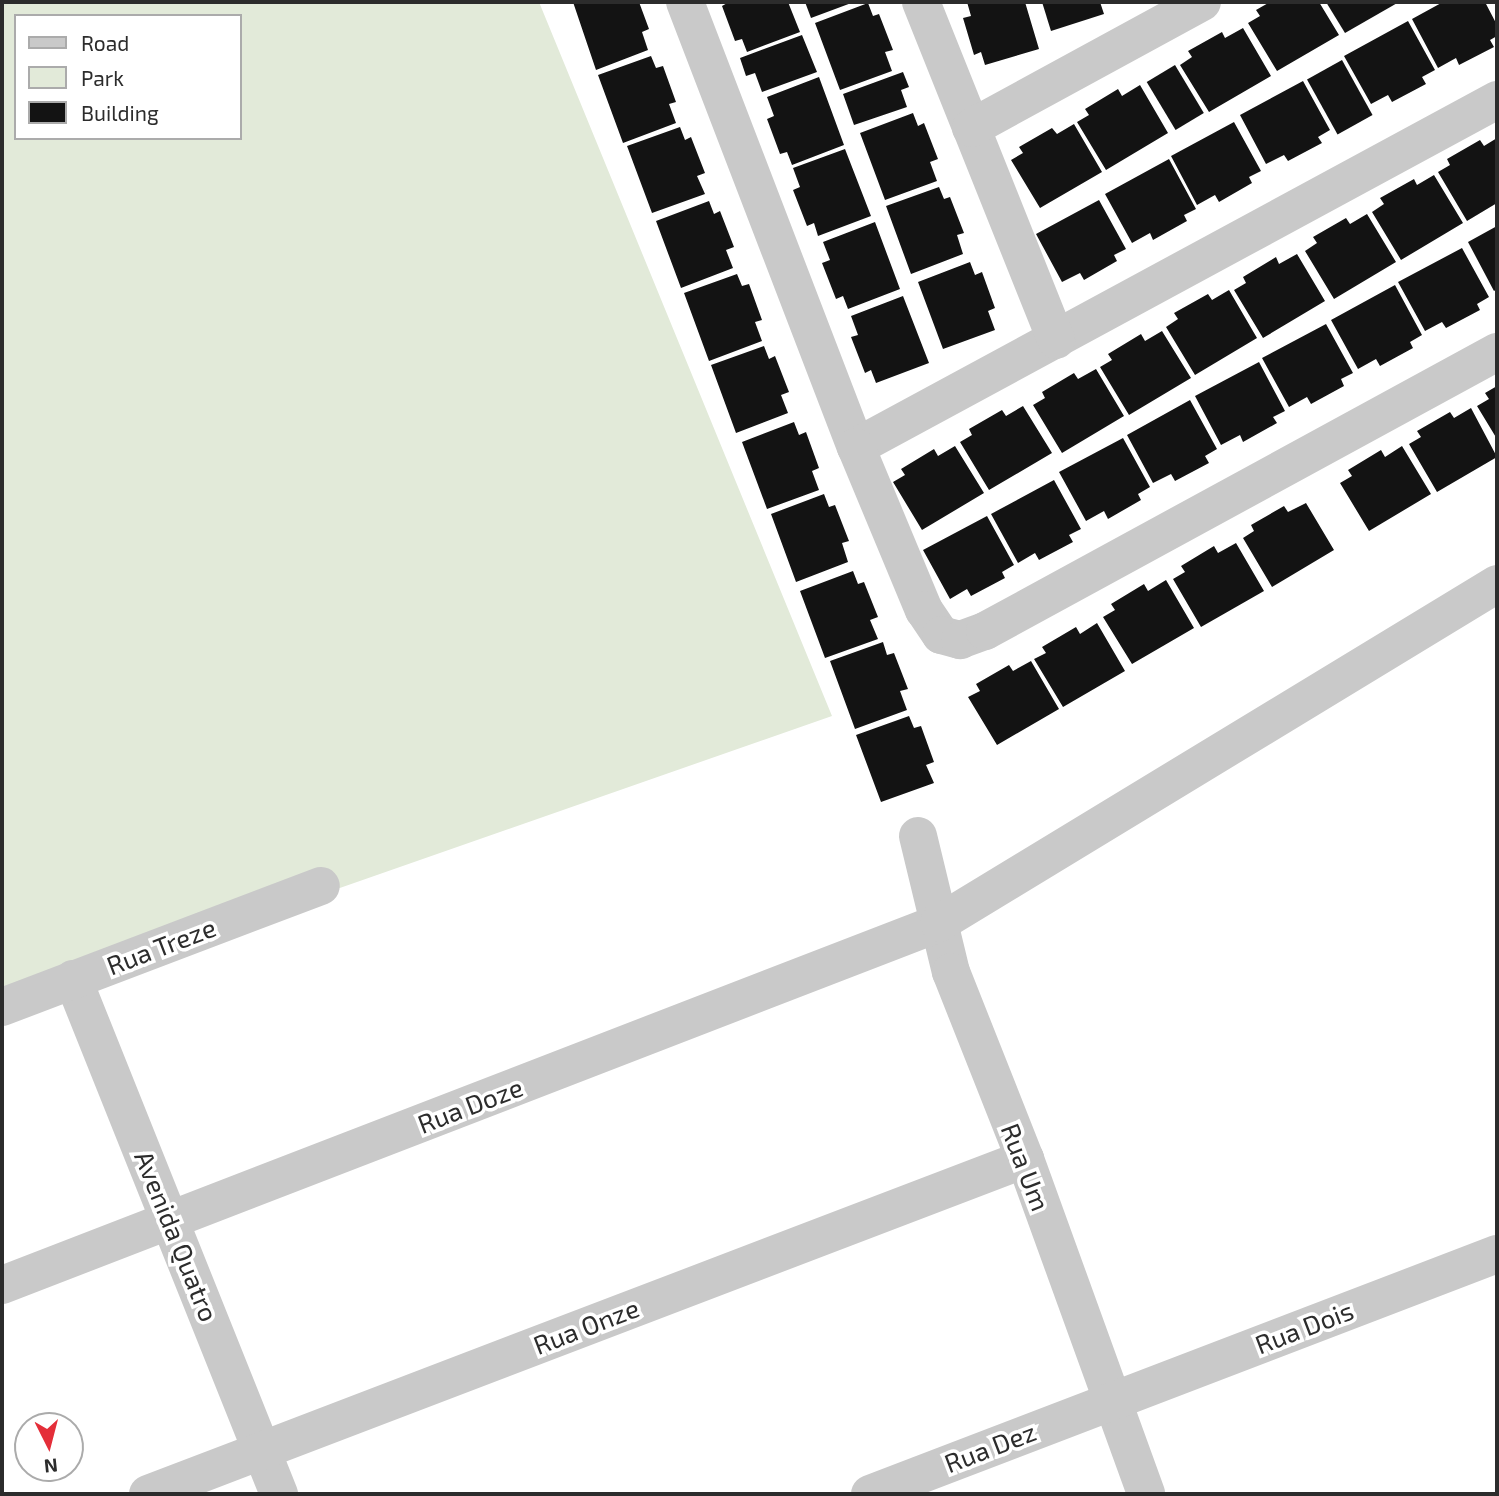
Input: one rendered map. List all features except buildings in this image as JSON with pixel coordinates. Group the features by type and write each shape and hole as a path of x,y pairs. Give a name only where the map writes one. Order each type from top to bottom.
{"street":[{"path":"685,2 856,447 924,610 941,635 960,640 985,631 1497,352"},
{"path":"921,2 1056,340"},
{"path":"971,128 1158,13 1202,2"},
{"path":"856,447 1497,100"},
{"name":"Rua Doze","path":"2,1285 939,923 1497,584"},
{"name":"Rua Um","path":"918,836 939,923 966,1014 1025,1159 1146,1494"},
{"name":"Rua Treze","path":"2,1007 321,886"},
{"name":"Avenida Quatro","path":"74,979 279,1494"},
{"name":"Rua Onze","path":"148,1494 1025,1159"},
{"name":"Rua Dois","path":"1110,1400 1497,1254"},
{"name":"Rua Dez","path":"870,1494 1110,1400"}],"green space":[{"path":"2,2 539,2 832,716 2,1006"}]}
